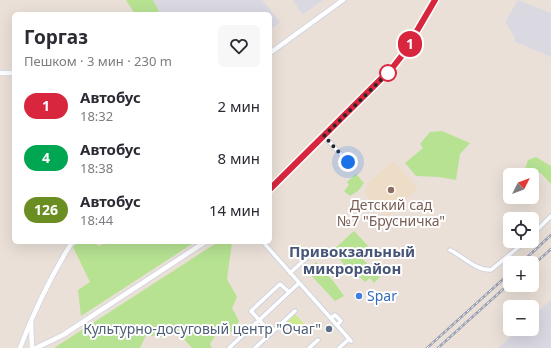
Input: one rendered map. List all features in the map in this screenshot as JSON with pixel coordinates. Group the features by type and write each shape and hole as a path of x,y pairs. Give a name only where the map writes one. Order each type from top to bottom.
{"street":[{"path":"272,52 343,0"},
{"path":"272,186 397,63 435,0"},
{"path":"0,73 12,73"},
{"path":"324,136 348,162"},
{"path":"539,228 551,216"},
{"path":"20,348 32,317 57,265 71,244"},
{"path":"36,348 63,335 202,244"},
{"path":"265,244 350,340 339,348"},
{"path":"450,250 476,267 483,270 491,270 518,248"},
{"path":"290,273 312,254"},
{"path":"229,348 299,283"},
{"path":"271,333 251,311 280,284 289,292"},
{"path":"255,348 295,311"},
{"path":"32,317 32,348"},
{"path":"309,348 318,340"}],"shaded area":[{"path":"145,0 262,0 272,12 152,12"},
{"path":"293,0 323,0 302,15"},
{"path":"518,0 551,13 551,57 514,41 515,38 505,22"},
{"path":"272,12 280,22 272,28"},
{"name":"Детский сад №7 \"Брусничка\"","path":"393,161 418,188 387,217 364,193 368,184"},
{"path":"551,300 551,348 498,348 511,336 539,336 539,311"}],"green space":[{"path":"126,0 153,0 159,11 158,12 134,12"},
{"path":"442,131 470,143 460,154 456,180 439,177 416,176 405,163 423,148 420,144 430,132"},
{"path":"536,157 551,166 551,184 541,173 539,174 539,168 525,168 528,160"},
{"path":"356,174 364,183 358,191 350,196 344,191 349,185 347,182"},
{"path":"354,231 368,246 359,255 380,277 374,283 370,278 365,282 357,274 355,276 332,251"},
{"path":"77,244 96,244 99,246 102,244 192,244 81,316 78,290 90,282 73,247"},
{"path":"215,244 232,244 227,279 237,297 232,308 239,321 232,332 220,328 210,344 212,348 192,348 173,327 163,337 146,335 140,348 54,348"},
{"path":"316,262 344,296 335,301 307,271"},
{"path":"295,314 309,329 301,337 287,322"}],"railway":[{"path":"528,256 551,235"},
{"path":"539,260 551,249"},
{"path":"427,348 503,279"},
{"path":"438,348 503,289"}],"bus line":[{"name":"1","path":"272,187 397,63 435,0"}],"place":[{"name":"Детский сад №7 \"Брусничка\"","path":"391,190"},
{"name":"Spar","path":"359,296"},
{"name":"Культурно-досуговый центр \"Очаг\"","path":"329,329"}],"district":[{"name":"Привокзальный микрорайон","path":"352,260"}],"route":[{"path":"348,162 324,136 388,73"}]}
